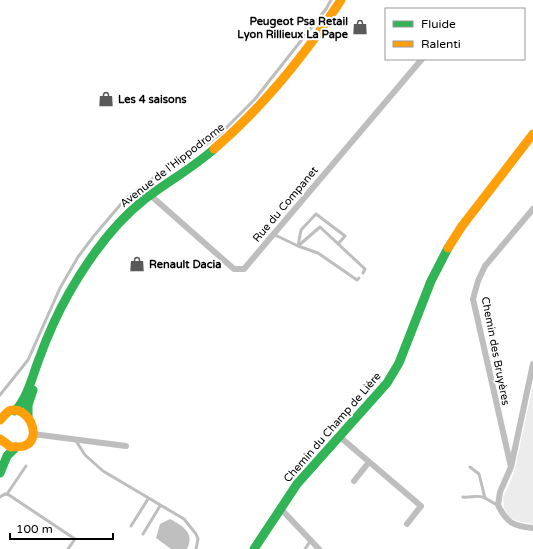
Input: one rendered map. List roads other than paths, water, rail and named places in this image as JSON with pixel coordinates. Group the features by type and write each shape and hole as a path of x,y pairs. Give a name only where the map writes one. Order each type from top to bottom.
{"main road":[{"name":"Avenue de l'Hippodrome","path":"0,420 6,414 15,411 23,402 48,334 74,285 102,243 125,217 150,195 211,152 262,104 300,57 341,0"},
{"name":"Chemin du Champ de Lière","path":"254,549 297,484 387,383 399,364 431,281 444,256 462,226 533,134"},
{"name":"Avenue de l'Hippodrome","path":"33,434 33,424 28,416 28,405 58,317"},
{"path":"15,411 28,416"},
{"path":"0,473 7,456 16,448 27,444 33,434"},
{"path":"1,440 11,447 16,448"},
{"path":"0,459 1,440"}],"street":[{"name":"Rue du Companet","path":"150,195 234,269 244,270 421,60"},
{"name":"Chemin des Bruyères","path":"511,467 473,299 478,280 485,266 533,209"},
{"path":"533,364 511,467 500,492 498,505 506,520 518,526 533,528"},
{"path":"33,434 126,446"},
{"path":"340,437 420,506 407,524"},
{"path":"354,481 369,462"},
{"path":"280,508 319,549"}],"lane":[{"name":"Avenue de l'Hippodrome","path":"0,395 28,360 60,288 78,257 93,236 126,198 184,156 204,146 219,135 250,104 287,61 326,9 331,0"},
{"path":"298,246 301,230 316,214 345,236 338,244"},
{"path":"298,246 320,227 365,269 363,273"},
{"path":"273,234 298,246 318,253 357,280 358,278"},
{"path":"75,440 85,455 103,471 184,519 196,534 198,539 196,549"},
{"path":"0,496 7,494 26,466"},
{"path":"470,468 479,474 485,498"},
{"path":"7,494 74,539 68,549"},
{"path":"463,497 469,498 474,495 485,498 490,503 498,505"},
{"path":"131,526 148,499"},
{"path":"143,534 160,506"},
{"path":"305,549 311,540"}],"place":[{"name":"Peugeot Psa Retail Lyon Rillieux La Pape","path":"360,27"},
{"name":"Les 4 saisons","path":"106,99"},
{"name":"Renault Dacia","path":"137,264"}]}
